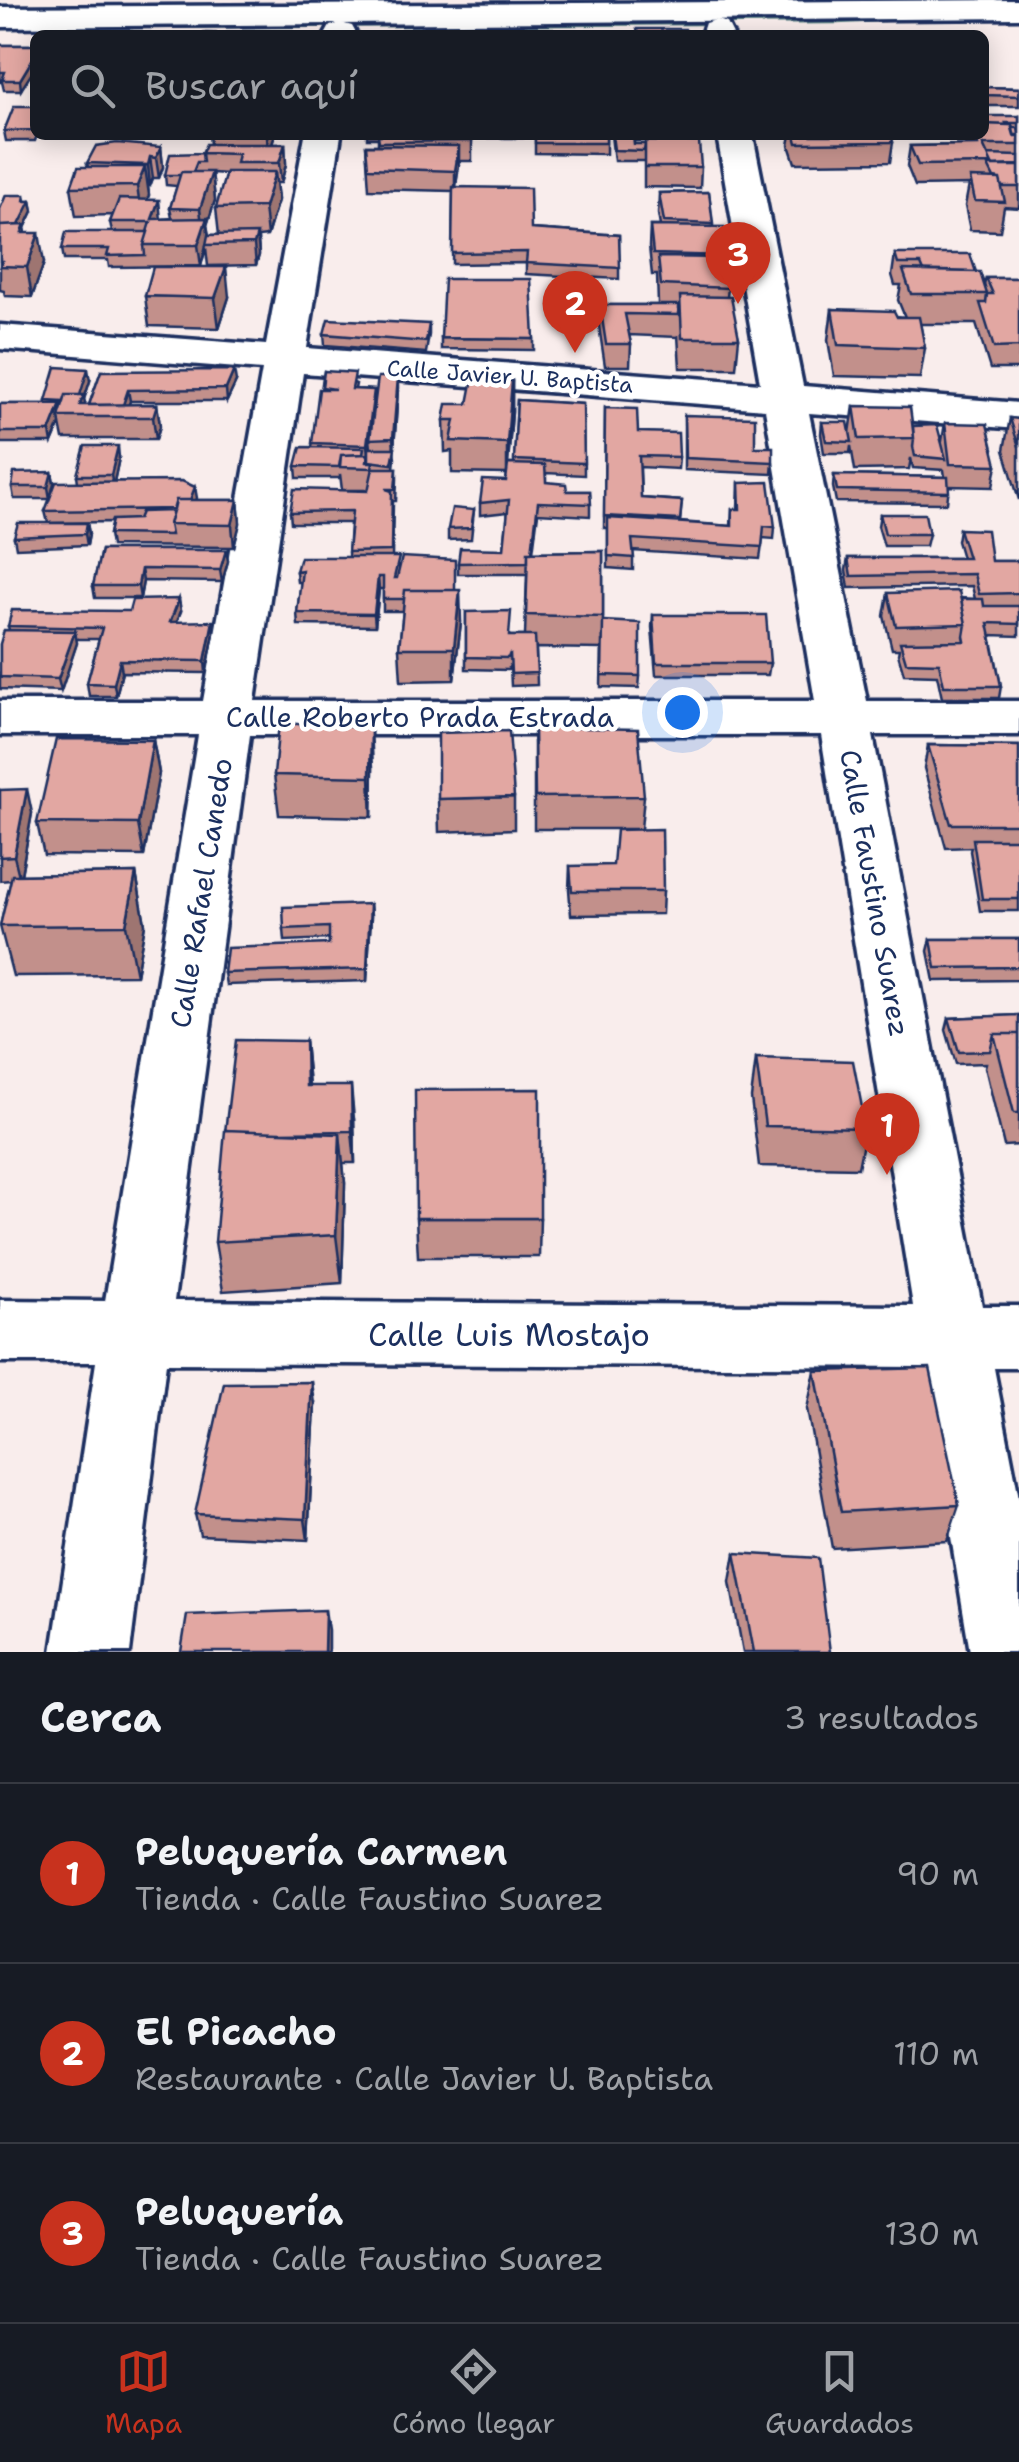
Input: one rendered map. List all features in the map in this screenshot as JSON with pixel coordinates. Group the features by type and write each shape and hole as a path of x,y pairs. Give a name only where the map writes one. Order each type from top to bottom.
{"main road":[{"path":"0,17 1019,9"},
{"path":"898,30 1019,28"},
{"path":"0,36 30,35"},
{"name":"Calle Rafael Canedo","path":"91,1652 134,1332 228,718 284,358 323,140"},
{"name":"Calle Faustino Suarez","path":"736,140 781,397 844,716 987,1337 1009,1652"},
{"name":"Calle Javier U. Baptista","path":"0,336 1019,416"},
{"name":"Calle Roberto Prada Estrada","path":"0,718 1019,718"},
{"name":"Calle Luis Mostajo","path":"0,1331 987,1337"}],"green space":[{"path":"1019,15 837,23 0,29 0,23"}],"building":[{"path":"0,45 30,45 30,63 20,80 2,80 5,72 0,72"},
{"path":"989,87 1019,88 1019,96 989,95"},
{"path":"14,106 30,106 30,130 4,131"},
{"path":"989,116 1019,116 1019,123 989,124"},
{"path":"989,124 1012,125 1015,137 1019,137 1019,145 983,145 992,164 918,165 910,146 978,145 977,140 989,140"},
{"path":"379,140 472,140 472,141"},
{"path":"535,140 606,140 606,143"},
{"path":"613,140 645,144 644,151 614,150"},
{"path":"796,140 893,142 797,143"},
{"path":"645,141 699,142 701,167 645,167"},
{"path":"117,143 161,147 156,158 150,157 148,165 87,163 96,146"},
{"path":"206,144 285,144 279,163 236,163 238,154 202,153"},
{"path":"366,145 459,146 455,171 368,168"},
{"path":"202,153 203,162 197,162 193,172 165,175 170,154"},
{"path":"988,155 1019,156 1019,166 992,166"},
{"path":"1019,165 1019,187 1002,187 988,166"},
{"path":"78,167 145,167 137,186 71,187"},
{"path":"181,172 212,172 200,209 170,208"},
{"path":"226,172 275,172 264,207 216,208"},
{"path":"970,178 1000,179 1005,202 975,201"},
{"path":"453,187 530,188 531,229 619,235 620,268 526,263 527,252 452,253"},
{"path":"709,192 713,224 664,222 659,193"},
{"path":"6,195 25,195 24,201 31,201 19,225 0,226 0,209"},
{"path":"119,199 159,200 152,219 207,218 198,245 144,245 151,222 110,222"},
{"path":"25,225 22,233 39,233 27,267 0,266 0,226"},
{"path":"650,226 724,227 728,256 653,254"},
{"path":"66,232 148,232 145,255 107,256 109,249 62,249"},
{"path":"257,234 254,244 206,245 208,235"},
{"path":"895,254 970,254 976,272 924,271 921,264 898,264"},
{"path":"658,257 722,258 728,288 661,285"},
{"path":"153,267 226,267 215,298 145,296"},
{"path":"903,270 980,272 987,294 911,294"},
{"path":"986,278 1019,278 1019,347 994,348 980,303 986,303 987,294 993,294"},
{"path":"444,279 531,279 534,339 441,338"},
{"path":"680,296 731,297 739,338 682,338"},
{"path":"600,305 679,305 679,315 625,314 631,344 606,344"},
{"path":"832,309 894,311 897,317 919,317 925,348 838,345"},
{"path":"328,319 429,324 426,342 324,334"},
{"path":"56,367 88,369 80,395 66,395 64,402 46,401"},
{"path":"234,370 226,389 128,390 123,405 89,405 101,371"},
{"path":"324,371 355,373 352,389 374,390 367,445 312,443 319,389 335,389 322,387"},
{"path":"378,377 398,377 393,438 370,439"},
{"path":"473,378 512,381 507,443 451,441 455,420 444,420 447,404 468,404"},
{"path":"66,395 84,395 80,405 157,404 153,417 59,417"},
{"path":"517,400 583,404 584,463 514,460"},
{"path":"0,404 61,404 50,432 0,432"},
{"path":"854,406 910,407 914,438 859,439"},
{"path":"605,408 637,409 638,432 678,433 679,457 639,456 641,498 682,501 680,520 604,516"},
{"path":"684,415 755,417 755,447 773,447 773,462 685,458"},
{"path":"1010,418 1019,419 1019,447"},
{"path":"822,422 848,422 852,442 826,441"},
{"path":"945,423 987,424 997,465 950,464"},
{"path":"937,425 946,459 915,456 913,426"},
{"path":"85,446 118,446 111,475 77,475"},
{"path":"301,447 364,448 363,454 341,455 339,467 296,466"},
{"path":"369,448 395,448 392,464 369,461"},
{"path":"368,454 367,462 373,462 372,468 340,467 341,455"},
{"path":"508,464 545,465 546,482 566,484 567,491 590,491 591,504 538,502 528,562 458,563 460,548 504,549 509,500 480,503 483,480 506,481"},
{"path":"373,468 397,468 395,489 386,489 392,491 391,551 348,552 352,511 290,512 294,489 368,491"},
{"path":"52,472 48,487 12,487 14,473"},
{"path":"834,475 948,477 949,492 837,490"},
{"path":"182,481 195,487 190,500 176,500 174,509 45,511 56,482"},
{"path":"769,482 775,527 764,526 762,547 632,539 634,558 608,556 608,518 732,526 732,509 740,509 739,483"},
{"path":"176,500 238,500 232,525 169,524"},
{"path":"452,508 474,510 471,528 448,529"},
{"path":"173,511 171,535 109,534 112,520 138,519 141,512"},
{"path":"880,514 925,514 929,534 885,534"},
{"path":"18,523 87,523 85,534 14,537"},
{"path":"959,529 987,530 991,561 1019,561 1019,593 979,594 974,574 851,576 848,558 968,558"},
{"path":"101,550 226,550 220,570 141,569 138,586 93,586"},
{"path":"603,551 603,617 526,615 528,552"},
{"path":"300,557 399,557 394,578 402,557 455,560 455,590 405,590 404,599 383,599 383,577 378,577 374,614 297,613 302,570 296,571"},
{"path":"405,590 460,590 454,648 399,648"},
{"path":"959,591 966,624 896,626 888,593"},
{"path":"179,599 170,622 213,621 205,661 120,660 114,684 87,683 102,628 8,626 12,610 129,611 132,600"},
{"path":"961,599 983,599 984,606 1019,606 1019,624 988,623 1001,686 944,686 939,663 906,662 900,642 965,641"},
{"path":"511,611 509,636 535,636 537,673 511,674 510,653 508,658 466,657 466,612"},
{"path":"653,615 766,615 770,663 656,663"},
{"path":"603,621 640,623 640,676 602,675"},
{"path":"4,630 75,631 58,679 0,677"},
{"path":"279,723 371,728 370,777 274,775"},
{"path":"534,727 638,729 644,796 535,797"},
{"path":"509,731 514,797 438,799 438,733"},
{"path":"56,739 153,740 138,824 37,823"},
{"path":"928,745 1019,746 1019,824 951,824"},
{"path":"27,789 14,856 0,857 0,790"},
{"path":"662,829 663,891 572,891 570,866 613,865 616,830"},
{"path":"973,839 1019,839 1019,899 982,899"},
{"path":"136,873 126,925 0,926 12,875"},
{"path":"370,904 367,969 224,973 227,948 329,944 329,927 284,929 283,907"},
{"path":"931,939 1019,939 1019,967 936,968"},
{"path":"1019,1015 1019,1034 994,1034 990,1051 959,1052 949,1018"},
{"path":"994,1034 1019,1034 1019,1113 1014,1113"},
{"path":"236,1040 305,1041 306,1086 351,1086 352,1131 225,1130"},
{"path":"756,1058 853,1061 866,1128 765,1126"},
{"path":"540,1089 540,1218 416,1218 415,1090"},
{"path":"225,1130 340,1134 336,1235 215,1242"},
{"path":"930,1368 959,1505 841,1512 815,1371"},
{"path":"312,1382 305,1519 195,1514 224,1383"},
{"path":"735,1553 818,1558 830,1652 754,1652"},
{"path":"325,1610 324,1652 181,1652 187,1615"}],"place":[{"name":"Peluquería","path":"738,304"},
{"name":"El Picacho","path":"575,353"},
{"name":"Peluquería Carmen","path":"887,1175"}]}
